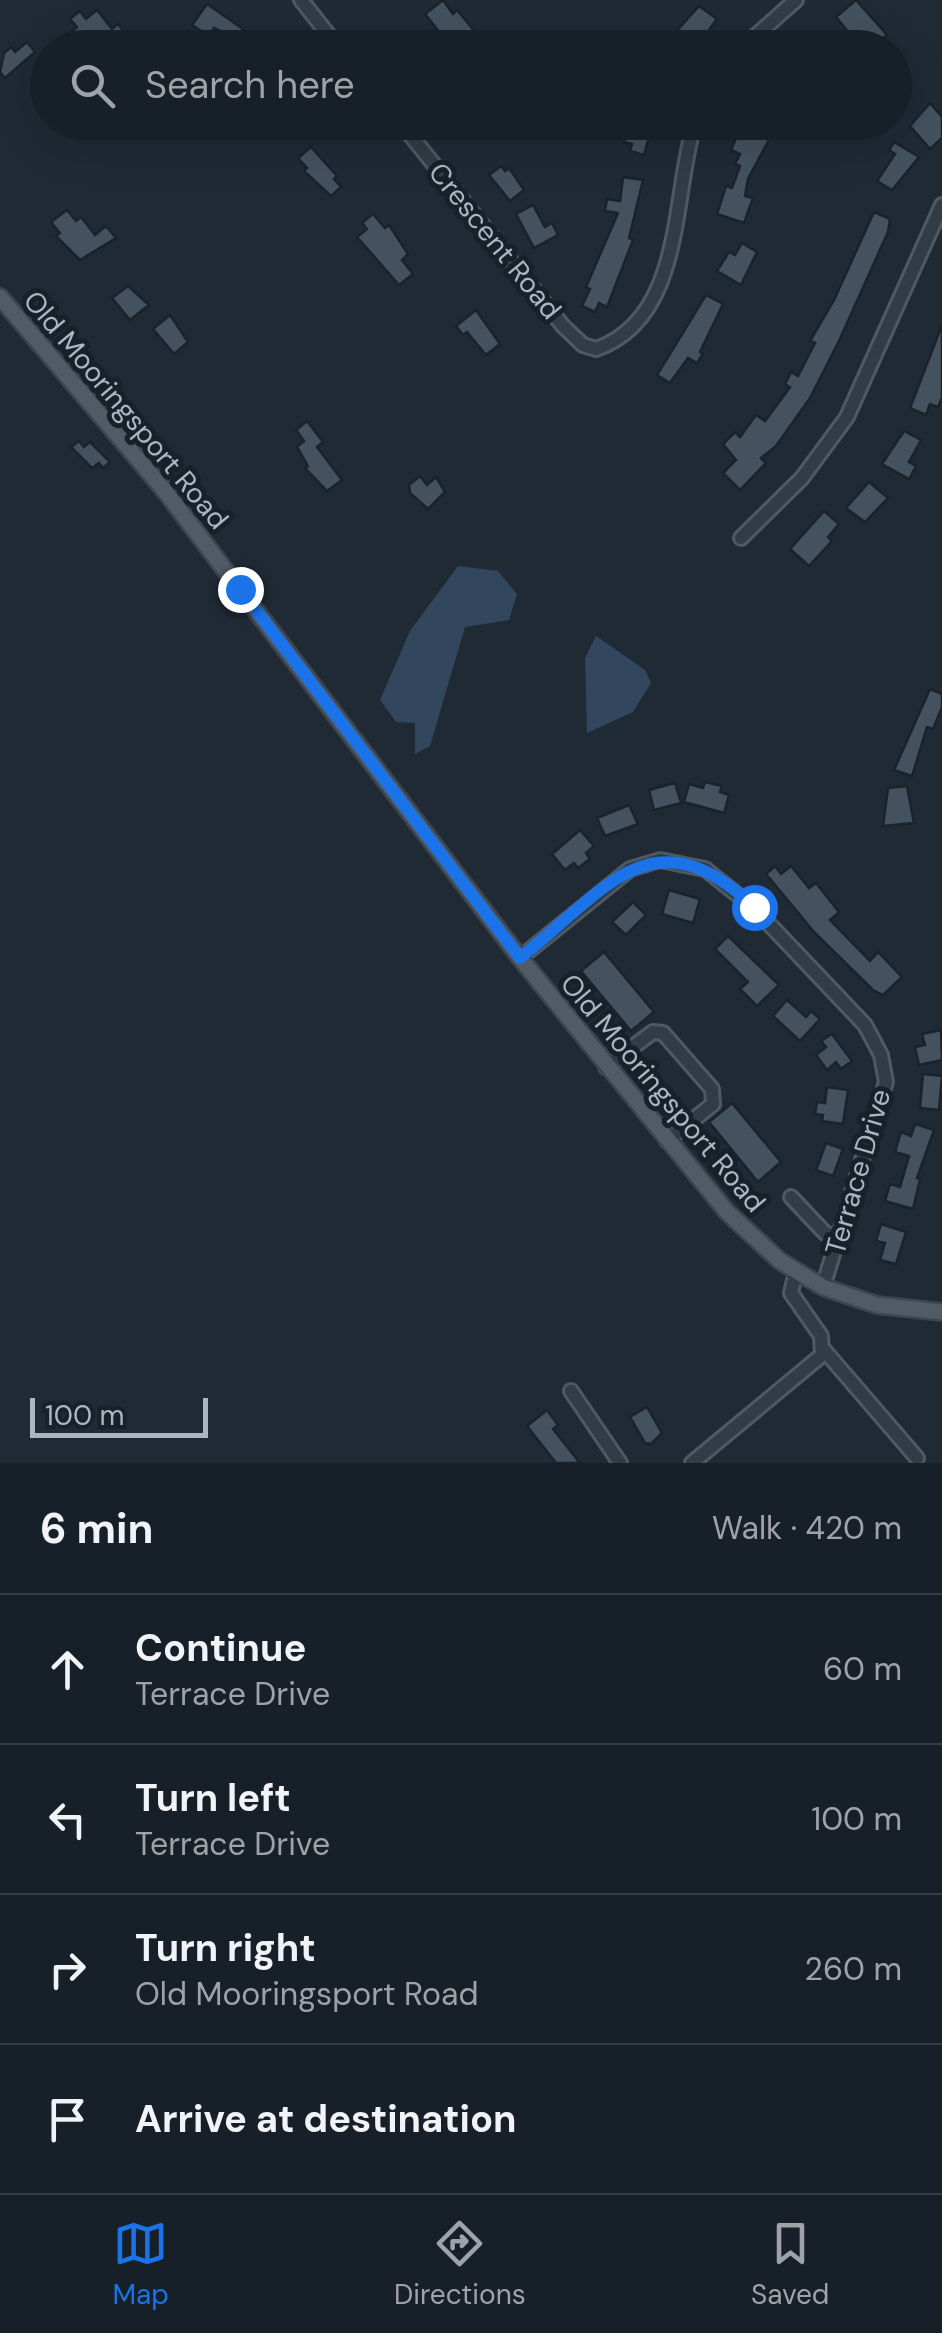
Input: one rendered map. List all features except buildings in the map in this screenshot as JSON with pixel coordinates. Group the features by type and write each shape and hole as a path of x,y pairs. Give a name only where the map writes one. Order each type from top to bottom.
{"main road":[{"name":"Old Mooringsport Road","path":"0,297 165,491 520,958 667,1141 748,1234 796,1272 823,1287 877,1306 942,1312"}],"street":[{"path":"301,0 325,30"},
{"path":"762,30 796,0"},
{"name":"Crescent Road","path":"414,140 563,326 582,345 596,348 630,327 658,287 676,232 682,174 690,140"},
{"path":"740,538 802,478 846,416 942,205"},
{"name":"Terrace Drive","path":"520,958 640,865 660,860 686,862 727,882 865,1025 881,1054 886,1082 823,1287"},
{"path":"606,1067 653,1032 664,1033 712,1089 713,1104 667,1141"},
{"path":"791,1197 825,1233 840,1239"},
{"path":"796,1272 791,1293 821,1336 824,1350 917,1458"},
{"path":"692,1463 812,1368 824,1350"},
{"path":"571,1391 620,1463"}],"water":[{"path":"458,566 498,571 517,594 509,620 465,627 430,746 415,754 415,723 396,722 380,700 410,631"},
{"path":"596,636 645,670 651,683 633,712 587,733 585,658"}],"route":[{"path":"240,589 520,958 630,869 650,862 686,862 705,869 727,882 754,907"}]}
